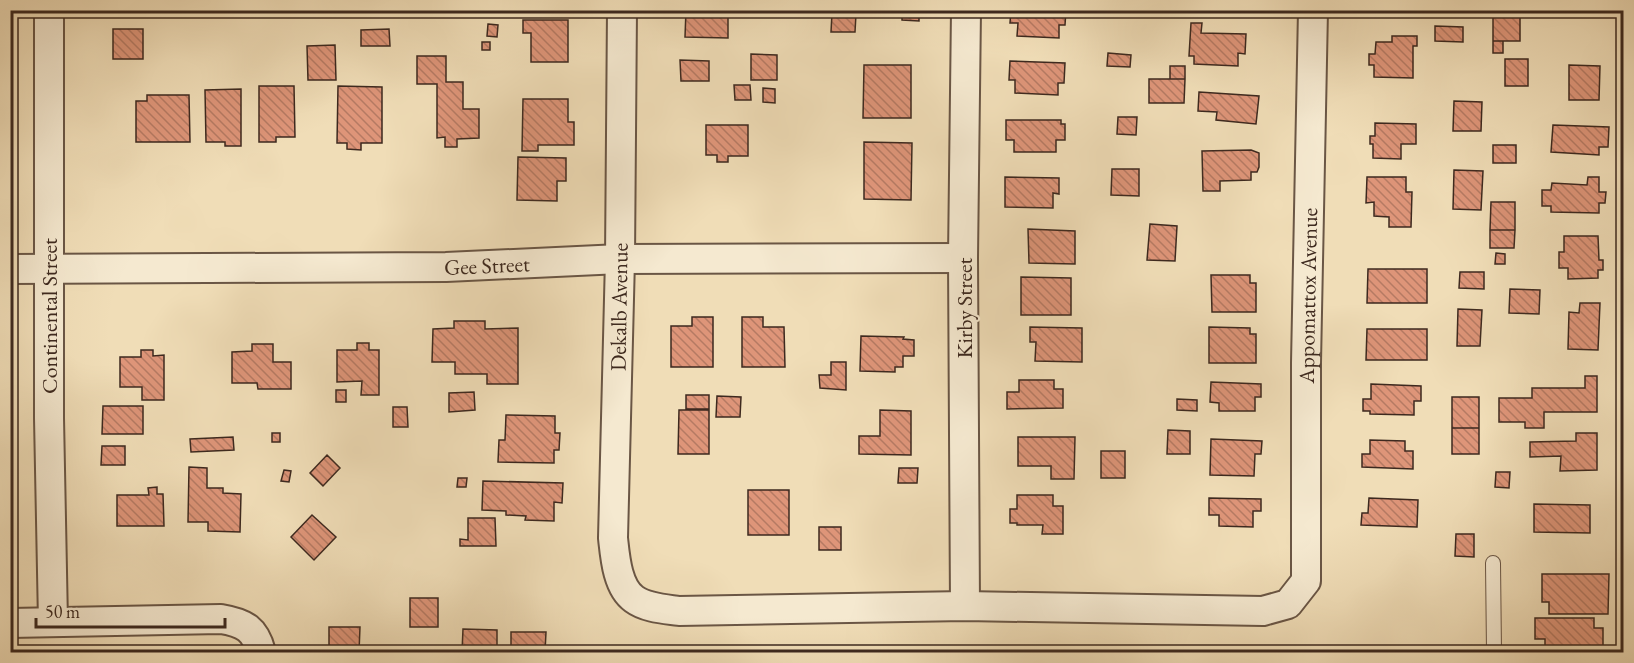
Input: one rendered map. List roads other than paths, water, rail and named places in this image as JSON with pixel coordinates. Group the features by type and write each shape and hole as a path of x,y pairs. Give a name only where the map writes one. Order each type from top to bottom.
{"street":[{"name":"Continental Street","path":"49,10 53,622"},
{"name":"Dekalb Avenue","path":"622,10 620,259 613,538 617,570 622,583 633,599 654,607 679,611 965,606"},
{"name":"Kirby Street","path":"965,606 963,258 966,10"},
{"name":"Appomattox Avenue","path":"965,606 1263,611 1288,604 1306,581 1306,363 1313,10"},
{"name":"Gee Street","path":"10,269 446,267 620,259 963,258"},
{"path":"10,623 221,619 238,622 249,628 257,639 261,652"}],"lane":[{"path":"1493,563 1494,652"}]}
